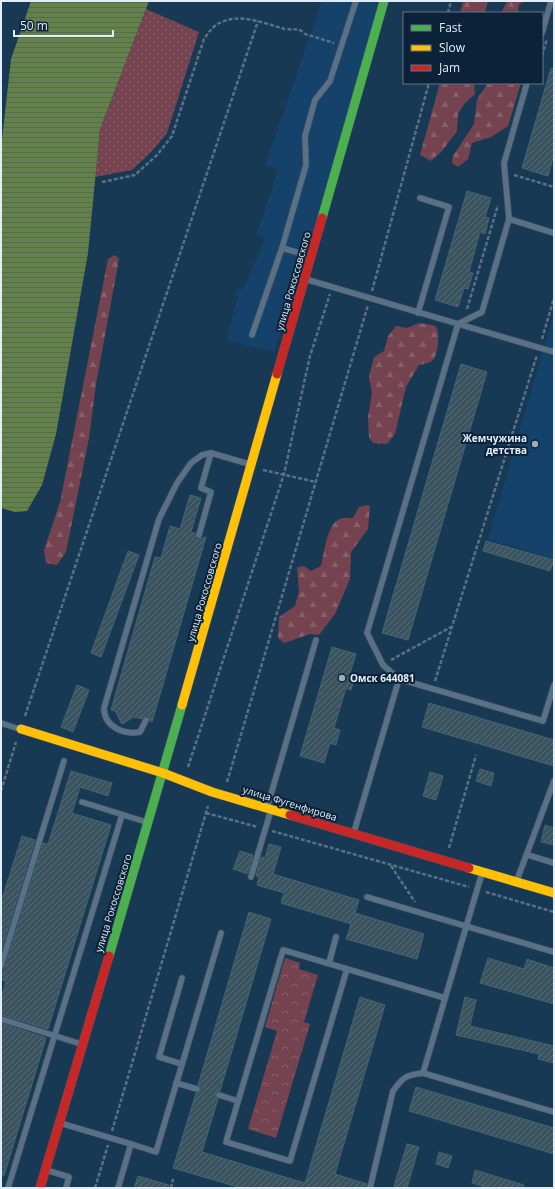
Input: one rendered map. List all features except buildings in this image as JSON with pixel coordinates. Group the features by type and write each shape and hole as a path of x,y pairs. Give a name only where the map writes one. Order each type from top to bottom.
{"street":[{"name":"улица Рокоссовского","path":"40,1188 149,823 384,1"},
{"name":"улица Фугенфирова","path":"21,729 163,773 212,792 554,893"}],"lane":[{"path":"252,335 282,248 306,165 305,136 315,100 330,81 356,1"},
{"path":"543,29 551,1"},
{"path":"527,84 504,163 509,219 482,312 458,324 367,633 383,665 399,679 543,721 554,685"},
{"path":"418,313 449,207 420,198"},
{"path":"509,219 554,233"},
{"path":"282,248 311,257"},
{"path":"304,279 554,352"},
{"path":"146,720 140,732 133,733 119,730 107,720 104,714 104,708 159,519 176,483 191,463 202,455 211,453 251,466"},
{"path":"199,535 211,492 201,488 211,453"},
{"path":"251,877 316,640"},
{"path":"353,834 399,679"},
{"path":"1,722 21,729"},
{"path":"1,966 64,761"},
{"path":"516,882 528,855 554,781"},
{"path":"82,802 149,823"},
{"path":"8,1188 122,815"},
{"path":"528,855 554,863"},
{"path":"423,1072 482,872"},
{"path":"367,897 554,952"},
{"path":"60,1123 156,1152 221,933"},
{"path":"329,963 336,937"},
{"path":"347,969 290,1161 226,1142 283,950 445,998"},
{"path":"182,978 159,1057 182,1064"},
{"path":"1,1019 83,1044"},
{"path":"370,1188 393,1091 409,1074 423,1072 554,1112"},
{"path":"176,1083 197,1089"},
{"path":"219,1095 238,1101"},
{"path":"118,1188 131,1144"},
{"path":"46,1170 69,1177 66,1188"}],"path":[{"path":"448,12 451,1"},
{"path":"102,182 135,175 157,155 172,136 204,39 212,27 223,21 240,19 258,21 288,29 295,28 305,34 333,43 343,42"},
{"path":"1,791 258,21"},
{"path":"223,795 370,298 429,84"},
{"path":"508,173 554,187"},
{"path":"180,780 190,763 284,474 310,356 332,287"},
{"path":"432,689 554,298"},
{"path":"251,466 316,482"},
{"path":"383,665 452,627"},
{"path":"447,852 476,754"},
{"path":"95,1188 212,792"},
{"path":"206,813 554,912"},
{"path":"391,865 422,914"},
{"path":"171,1188 173,1179"}],"shaded area":[{"path":"31,1 149,1 100,129 88,253 56,434 42,485 27,511 15,512 1,508 1,148 11,59"},
{"path":"322,1 380,1 292,302 274,352 226,340 238,296 235,295 237,288 243,289 265,238 256,235 278,170 265,165"},
{"name":"Жемчужина детства","path":"554,313 554,559 488,539"}],"green space":[{"path":"463,1 488,1 485,12 460,12"},
{"path":"507,1 526,1 519,4 518,11 520,12 502,12"},
{"path":"146,9 199,32 167,133 152,151 132,170 95,177 100,129"},
{"path":"440,84 474,84 475,94 465,103 458,114 457,131 442,151 431,161 420,155"},
{"path":"487,84 521,84 508,126 491,137 472,143 468,159 458,167 452,163 453,156 474,124 477,99"},
{"path":"115,255 119,259 96,384 89,438 66,552 57,565 46,563 44,550 60,502 108,259"},
{"path":"419,323 433,325 437,328 438,343 435,357 430,362 419,365 406,387 395,434 387,444 373,443 369,438 368,417 372,393 369,377 374,357 384,351 388,336 396,326 407,328"},
{"path":"367,505 370,506 368,529 351,552 350,579 335,614 319,635 310,634 284,643 278,638 279,617 295,606 299,591 297,567 304,566 311,571 321,566 329,532 332,526 342,518 353,518 359,507"},
{"path":"285,958 300,963 299,969 318,975 304,1022 310,1024 276,1138 248,1129 277,1031 265,1027"}],"traffic: fast":[{"path":"322,218 384,1"},
{"path":"109,956 182,705"}],"traffic: slow":[{"path":"182,705 277,374"},
{"path":"21,729 163,773 212,792 290,815"},
{"path":"469,868 554,893"}],"traffic: jam":[{"path":"277,374 322,218"},
{"path":"290,815 469,868"},
{"path":"40,1188 109,956"}],"place":[{"name":"Жемчужина детства","path":"535,444"},
{"name":"Омск 644081","path":"342,678"}]}
